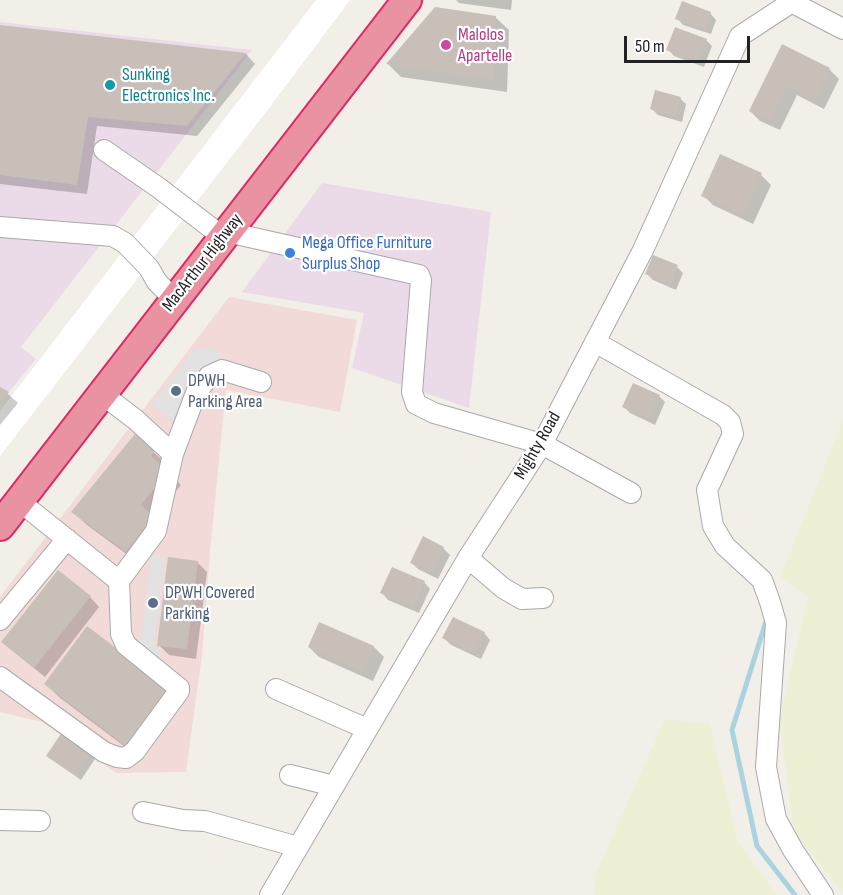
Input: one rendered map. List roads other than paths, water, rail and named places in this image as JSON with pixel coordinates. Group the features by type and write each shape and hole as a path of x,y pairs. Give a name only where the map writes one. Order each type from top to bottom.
{"highway":[{"name":"MacArthur Highway","path":"0,526 407,0"}],"street":[{"path":"793,1 843,29"},
{"name":"Mighty Road","path":"270,895 468,558 542,444 643,250 740,36 793,1"},
{"path":"105,150 225,235 419,275 421,280 412,392 416,404 434,413 542,444 631,493"},
{"path":"0,227 113,236 125,243 175,300"},
{"path":"595,342 730,422 733,434 707,490 713,526 725,546 762,580 770,602 776,623 766,767 776,819 793,850 823,895"},
{"path":"0,677 104,752 126,758 135,751 179,688 126,645 121,634 119,581 156,531 173,454 196,393 209,376 222,370 261,382"},
{"path":"102,394 136,420 173,454"},
{"path":"19,501 119,581"},
{"path":"0,620 67,539"},
{"path":"468,558 503,588 522,598 543,598"},
{"path":"276,689 367,729"},
{"path":"290,775 334,786"},
{"path":"143,812 183,820 206,821 298,847"},
{"path":"0,820 40,821"}],"waterway":[{"path":"767,618 732,730 757,846 795,895"}],"place":[{"name":"Malolos Apartelle","path":"446,45"},
{"name":"Sunking Electronics Inc.","path":"110,85"},
{"name":"Mega Office Furniture Surplus Shop","path":"290,253"},
{"name":"DPWH Parking Area","path":"176,391"},
{"name":"DPWH Covered Parking","path":"153,603"}]}
